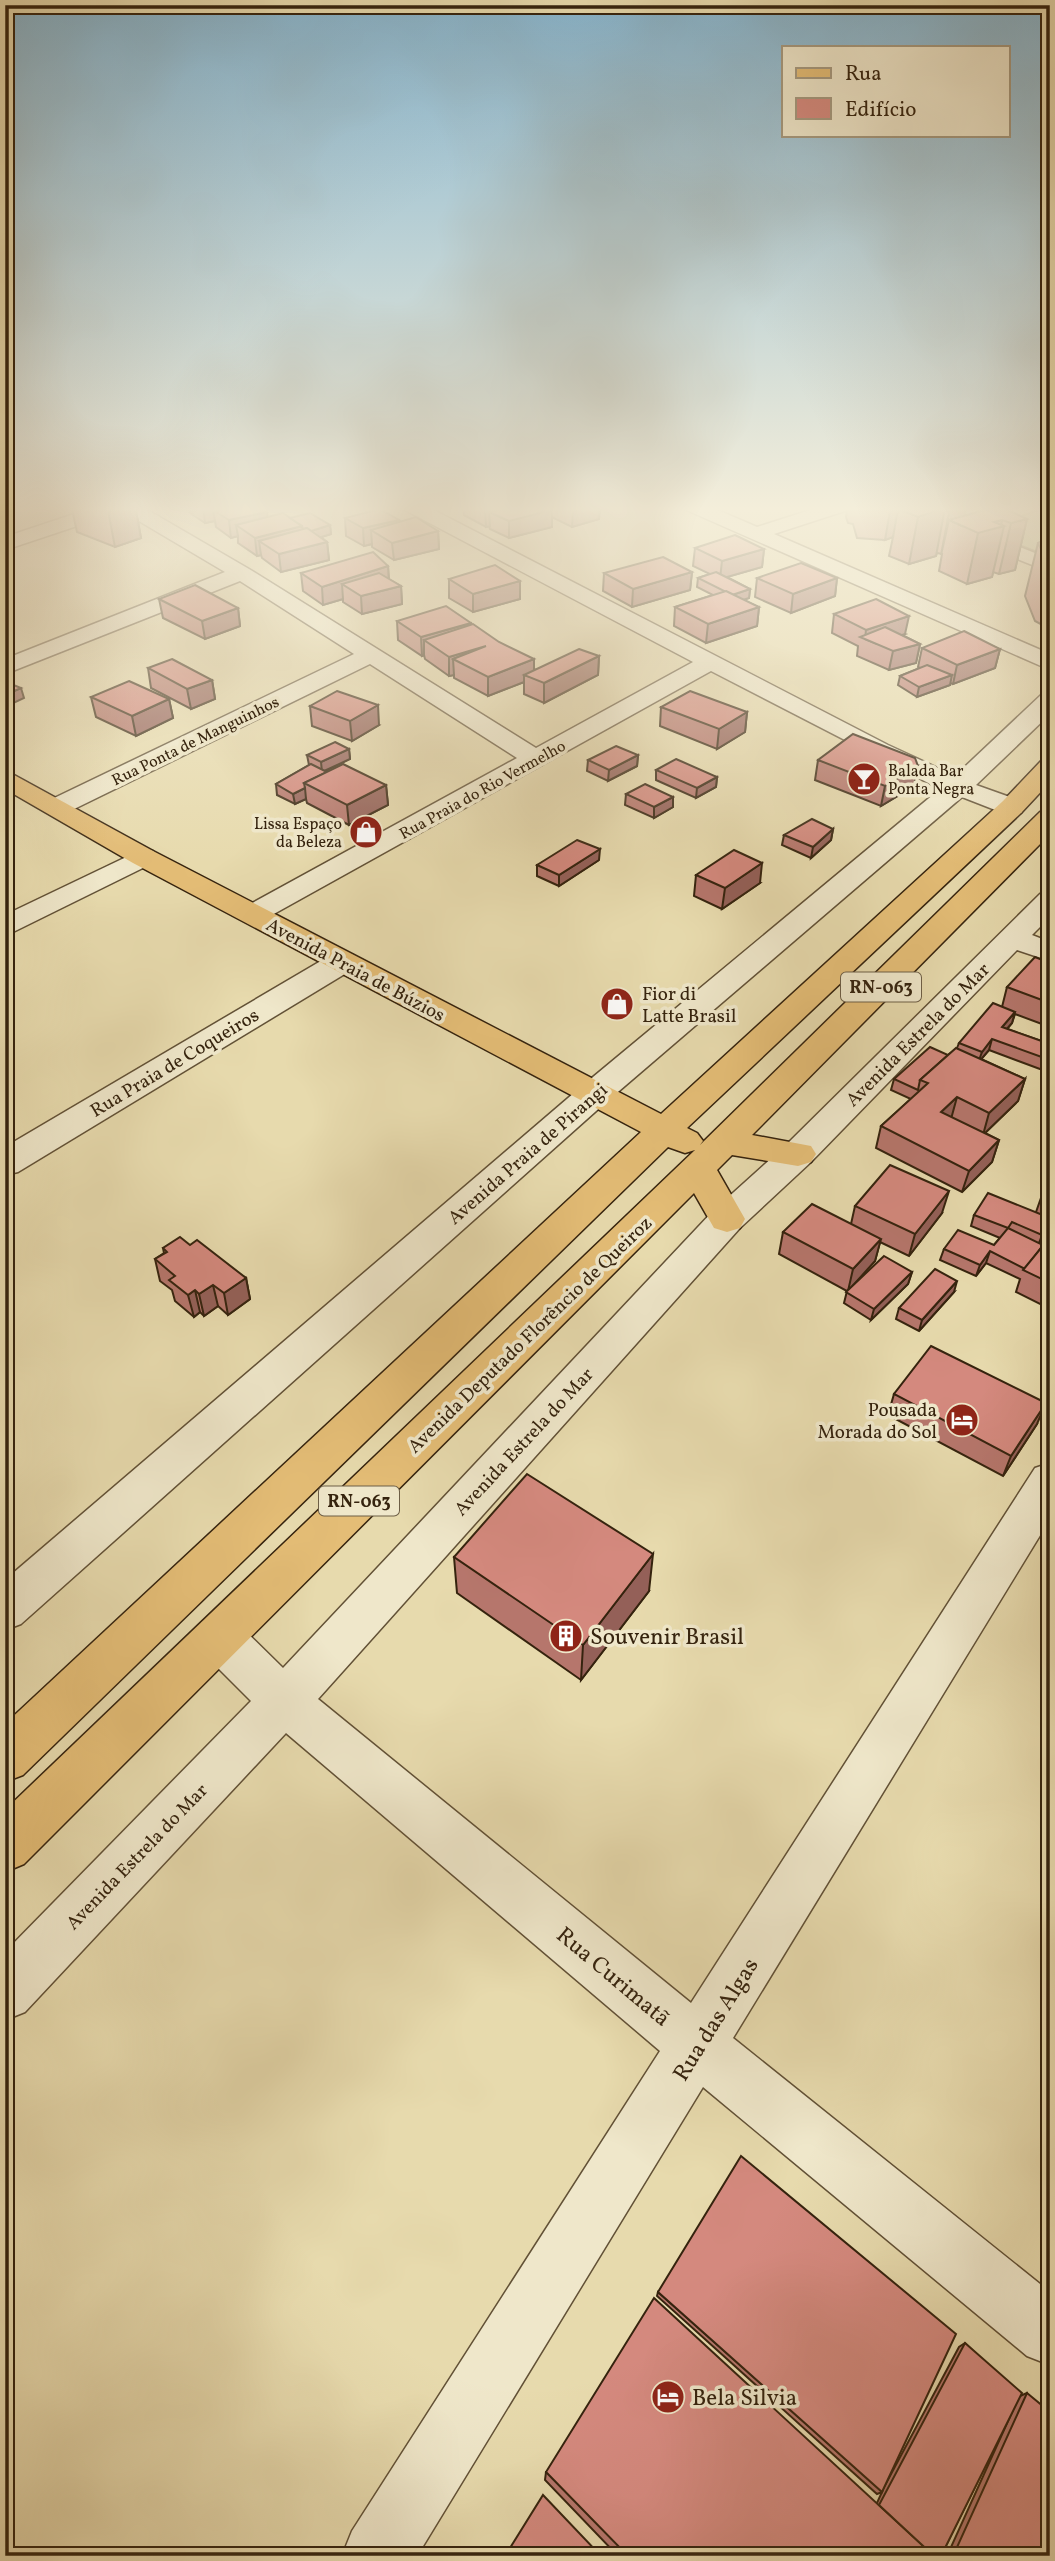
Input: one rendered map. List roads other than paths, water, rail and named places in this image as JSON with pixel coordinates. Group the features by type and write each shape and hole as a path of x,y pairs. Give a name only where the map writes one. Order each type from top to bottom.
{"main road":[{"name":"RN-063","path":"5,1758 664,1130 1013,807 1050,766"},
{"name":"Avenida Praia de Búzios","path":"5,778 144,857 593,1095 712,1155 798,1154"},
{"name":"Avenida Deputado Florêncio de Queiroz","path":"5,1846 712,1155 1050,818"},
{"path":"712,1155 727,1219"}],"street":[{"path":"5,667 112,625"},
{"path":"322,625 536,760"},
{"path":"636,625 879,750 958,787 1013,807"},
{"path":"965,625 1045,660"},
{"name":"Rua Ponta de Manguinhos","path":"57,807 370,655"},
{"name":"Rua Praia do Rio Vermelho","path":"253,914 709,663"},
{"name":"Avenida Praia de Pirangi","path":"5,1609 593,1095 958,787 1050,700"},
{"path":"5,927 144,857"},
{"name":"Avenida Estrela do Mar","path":"5,1992 284,1701 727,1219 1031,945 1050,900"},
{"name":"Rua Praia de Coqueiros","path":"5,1163 342,962"},
{"name":"Rua das Algas","path":"377,2556 1050,1481"},
{"name":"Rua Curimatã","path":"219,1637 284,1701 698,2046 1050,2333"}],"place":[{"name":"Balada Bar Ponta Negra","path":"864,779"},
{"name":"Lissa Espaço da Beleza","path":"366,832"},
{"name":"Fior di Latte Brasil","path":"617,1004"},
{"name":"Pousada Morada do Sol","path":"962,1420"},
{"name":"Souvenir Brasil","path":"566,1636"},
{"name":"Bela Silvia","path":"668,2397"}]}
